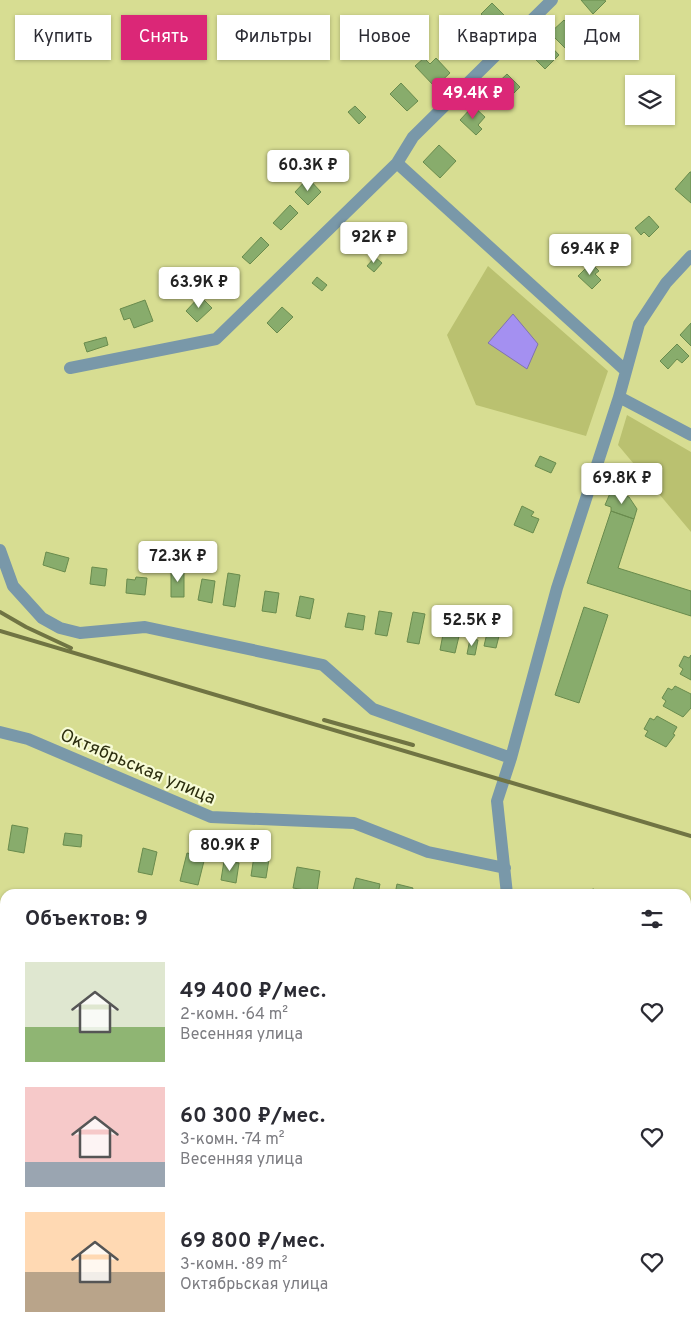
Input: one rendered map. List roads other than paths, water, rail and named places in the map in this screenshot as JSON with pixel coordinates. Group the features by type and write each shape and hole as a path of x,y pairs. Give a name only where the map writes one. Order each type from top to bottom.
{"street":[{"path":"70,368 216,339 398,162 414,137 552,0"},
{"path":"398,162 626,371"},
{"path":"507,889 497,801 511,758 557,588 619,396 639,324 666,283 691,256"},
{"path":"619,396 691,435"},
{"path":"0,550 13,586 42,618 60,628 80,633 145,627 323,666 373,709 511,758"},
{"name":"Октябрьская улица","path":"0,732 28,739 211,818 354,823 428,852 505,868"}],"railway":[{"path":"0,612 26,627 71,648"},
{"path":"0,631 691,836"},
{"path":"324,720 413,745"}]}
